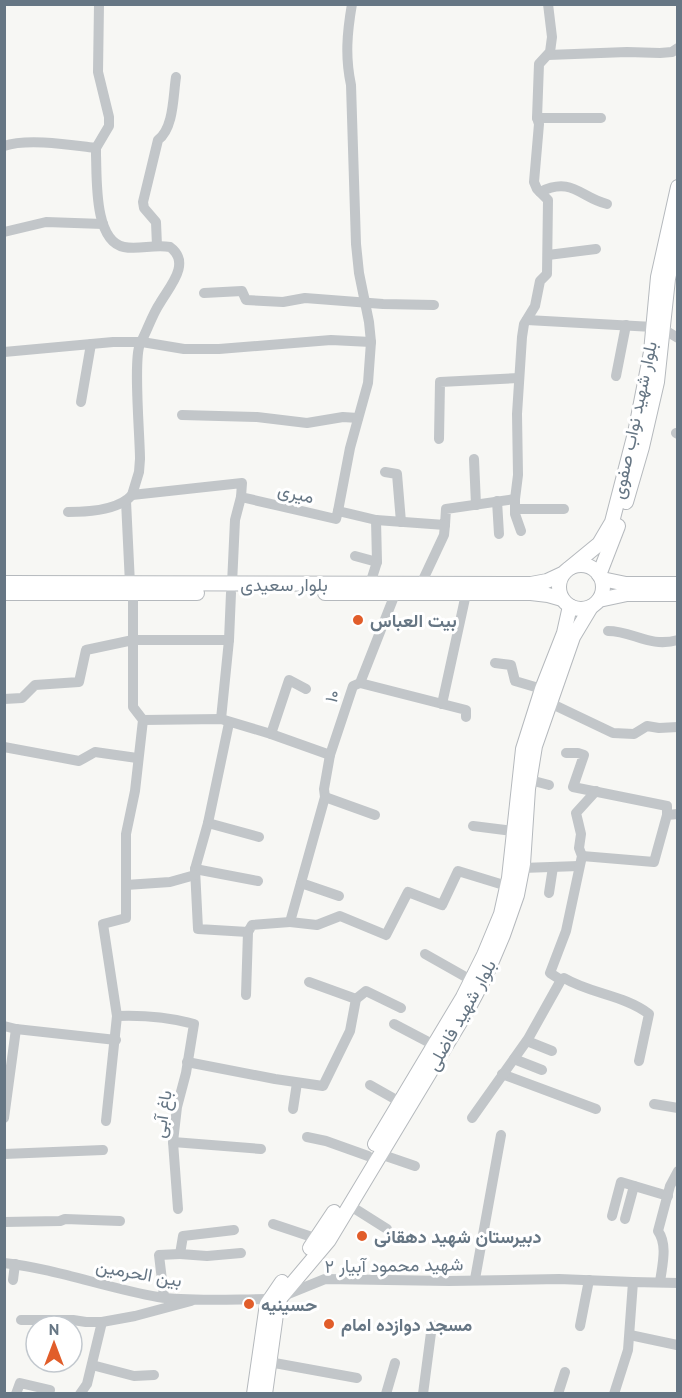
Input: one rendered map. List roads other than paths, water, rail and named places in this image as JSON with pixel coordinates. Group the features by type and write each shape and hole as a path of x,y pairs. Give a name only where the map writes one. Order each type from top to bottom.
{"main road":[{"name":"بلوار شهید نواب صفوی","path":"600,577 637,465 657,382 658,277 678,187"},
{"name":"بلوار شهید نواب صفوی","path":"658,328 678,235"},
{"name":"بلوار شهید نواب صفوی","path":"566,570 599,544 612,522 656,353"},
{"path":"678,584 626,584 600,577 586,565 566,570 558,584 566,603 580,609 627,594 678,594"},
{"name":"بلوار سعیدی","path":"231,589 370,584 531,584 547,580 566,570"},
{"path":"595,603 603,590 600,577"},
{"name":"بلوار سعیدی","path":"4,583 132,589"},
{"name":"بلوار سعیدی","path":"4,593 132,589 231,589 395,594 531,593 548,595 566,603"},
{"name":"بلوار شهید فاضلی","path":"265,1394 277,1307 275,1298 310,1256 329,1240 400,1102 471,980 509,905 507,886 523,749 542,689 564,633 566,603"},
{"name":"بلوار شهید فاضلی","path":"310,1256 318,1239 468,1009 486,975 522,868 535,746 573,637 595,603"},
{"path":"254,1394 275,1298"}],"street":[{"path":"99,4 98,72 109,126 96,147 99,201 106,234 112,243 131,248 170,247 176,251 178,259 178,273 171,288 159,303 138,352 140,459 129,498 133,707 143,720 135,791 126,834 126,918 103,924 117,1016 106,1121"},
{"path":"338,511 350,448 368,383 371,342 356,244 351,85 346,63 347,31 352,4"},
{"path":"521,531 515,504 522,337 527,320 535,306 540,281 547,274 548,255 548,200 534,182 539,123 537,118 539,64 548,55 552,37 548,4"},
{"path":"548,55 660,53 672,52 678,48"},
{"path":"157,246 156,222 144,208 143,201 158,140 164,136 168,128 176,77"},
{"path":"537,118 601,118"},
{"path":"4,146 12,143 58,143 96,147"},
{"path":"540,192 549,188 571,187 607,204"},
{"path":"4,232 46,222 103,224"},
{"path":"548,255 596,249"},
{"path":"204,293 242,291 246,300 260,302 283,302 305,298 435,305"},
{"path":"527,320 658,328 678,338"},
{"path":"616,376 626,326"},
{"path":"4,352 16,353 91,344 142,342 184,349 219,349 331,340 371,342"},
{"path":"81,402 91,344"},
{"path":"439,439 440,382 519,378"},
{"path":"182,415 256,417 307,423 343,417 358,418"},
{"path":"474,459 476,505"},
{"path":"385,472 397,474 401,522"},
{"name":"میری","path":"68,512 81,512 129,498 242,483 241,497 336,519 338,511 376,520 445,525"},
{"path":"241,497 235,520 225,721 208,823 195,872 198,929 248,932"},
{"path":"497,501 499,534"},
{"path":"421,584 444,535 446,510 497,501 564,509"},
{"path":"370,584 377,562 376,520"},
{"path":"355,556 377,562"},
{"name":"۱۰","path":"330,755 352,686 360,683 395,594"},
{"path":"442,704 466,594"},
{"path":"608,630 653,641 678,640"},
{"path":"4,699 22,698 35,685 79,682 86,650 133,640 229,640"},
{"path":"495,663 513,666 515,681 542,689"},
{"path":"271,734 290,680 306,688"},
{"path":"360,683 466,710 466,717"},
{"path":"550,703 613,733 634,734 647,726 678,727"},
{"path":"143,720 225,721 271,734 330,755 324,789 325,797 290,922"},
{"path":"4,747 79,761 95,752 137,758"},
{"path":"522,868 553,867 580,861 654,862 672,814 667,806 573,786 585,755 566,753"},
{"path":"530,780 549,785"},
{"path":"596,791 576,813 581,834 580,861 566,931 550,973 561,980 564,978 586,989 620,999 649,1014 639,1061"},
{"path":"325,797 375,815"},
{"path":"208,823 259,837"},
{"path":"473,826 513,831"},
{"path":"549,893 553,867"},
{"path":"246,995 248,932 252,925 290,922 317,925 340,916 386,935 408,892 442,905 458,871 507,886"},
{"path":"126,885 170,882 195,872 258,881"},
{"path":"301,883 339,896"},
{"path":"425,954 471,980"},
{"path":"472,1118 527,1041 561,980"},
{"path":"309,982 356,999"},
{"path":"187,1062 323,1086 350,1031 356,999 366,991 401,1008"},
{"name":"باغ آبی","path":"117,1016 145,1015 172,1018 194,1024 177,1107 173,1143 178,1209"},
{"path":"394,1024 434,1044"},
{"path":"4,1026 116,1040"},
{"path":"4,1118 16,1029"},
{"path":"527,1041 552,1051"},
{"path":"514,1059 542,1070"},
{"path":"502,1074 596,1109"},
{"path":"293,1109 297,1083"},
{"path":"370,1085 400,1102"},
{"path":"654,1104 678,1108"},
{"path":"475,1279 501,1136"},
{"path":"307,1137 415,1166"},
{"path":"173,1143 261,1149"},
{"path":"4,1154 103,1150"},
{"path":"660,1282 663,1238 658,1231 678,1171"},
{"path":"612,1216 621,1182 668,1196"},
{"path":"625,1219 634,1186"},
{"path":"349,1205 387,1229"},
{"path":"4,1222 65,1219 120,1221"},
{"path":"273,1224 318,1239"},
{"path":"180,1254 183,1236 234,1230"},
{"path":"164,1297 159,1255 207,1256 241,1253"},
{"path":"10,1263 13,1280"},
{"name":"بین الحرمین","path":"10,1263 34,1266 120,1289 164,1297 275,1298"},
{"name":"شهید محمود آبیار ۲","path":"275,1298 325,1279 589,1280 678,1283"},
{"path":"580,1326 589,1280"},
{"path":"614,1394 630,1335 633,1282"},
{"path":"21,1320 102,1322 135,1316 200,1298"},
{"path":"80,1394 87,1384 102,1322"},
{"path":"423,1394 432,1325"},
{"path":"630,1335 677,1345"},
{"path":"269,1362 357,1378"},
{"path":"386,1394 395,1363"},
{"path":"92,1365 134,1376 154,1375"},
{"path":"558,1394 565,1372"},
{"path":"16,1391 20,1383 50,1390"}],"place":[{"name":"بیت العباس","path":"358,620"},
{"name":"دبیرستان شهید دهقانی","path":"362,1236"},
{"name":"حسینیه","path":"249,1304"},
{"name":"مسجد دوازده امام","path":"329,1324"}]}
